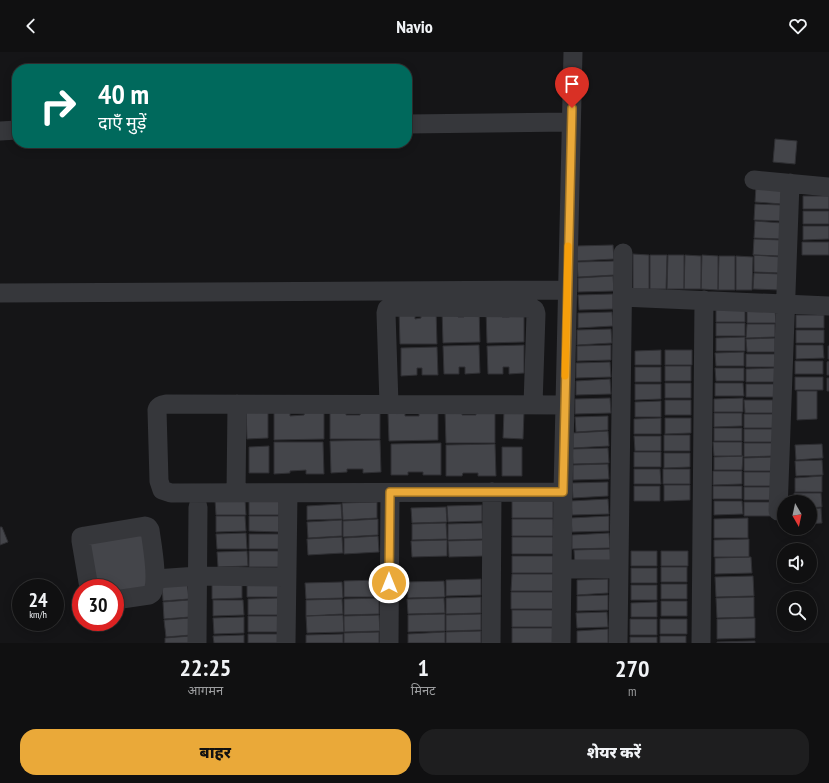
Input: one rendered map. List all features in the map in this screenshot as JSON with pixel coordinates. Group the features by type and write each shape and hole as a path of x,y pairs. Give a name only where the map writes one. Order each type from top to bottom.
{"street":[{"path":"561,643 573,52"},
{"path":"412,124 571,122"},
{"path":"0,131 12,130"},
{"path":"754,180 829,187"},
{"path":"779,495 790,183"},
{"path":"618,643 623,253"},
{"path":"0,293 567,290"},
{"path":"622,296 829,306"},
{"path":"701,643 704,300"},
{"path":"389,404 386,313 387,309 391,307 532,308 535,310 533,405"},
{"path":"563,492 171,493 162,490 159,481 157,410 161,405 166,404 565,405"},
{"path":"236,493 237,404"},
{"path":"389,643 390,492"},
{"path":"491,643 492,492"},
{"path":"286,643 288,493"},
{"path":"197,643 198,507"},
{"path":"87,579 81,537 148,526 150,530 156,579 154,590 152,593 124,598"},
{"path":"562,569 619,569"},
{"path":"156,579 198,576 286,578"}],"building":[{"path":"775,139 797,141 795,164 773,162"},
{"path":"756,186 783,187 782,204 755,202"},
{"path":"803,196 829,196 829,209 803,209"},
{"path":"755,204 782,205 781,221 754,220"},
{"path":"803,211 829,211 829,224 803,224"},
{"path":"755,221 782,223 781,239 754,238"},
{"path":"803,226 829,226 829,239 803,240"},
{"path":"754,239 781,240 781,256 753,255"},
{"path":"802,242 829,242 829,255 802,255"},
{"path":"613,245 614,259 577,261 576,246"},
{"path":"633,254 649,255 649,289 633,289"},
{"path":"650,255 667,255 666,289 650,289"},
{"path":"668,255 684,255 684,289 667,289"},
{"path":"685,255 701,256 701,289 684,289"},
{"path":"702,255 718,256 718,290 701,289"},
{"path":"754,255 781,257 781,273 754,272"},
{"path":"719,256 735,256 735,290 718,290"},
{"path":"736,256 753,257 752,290 736,290"},
{"path":"615,261 615,275 578,277 577,262"},
{"path":"754,273 781,274 780,290 753,289"},
{"path":"613,276 614,291 578,292 578,278"},
{"path":"613,294 613,309 579,310 578,295"},
{"path":"479,308 480,342 443,343 442,309 458,309 458,317 464,317 464,309"},
{"path":"524,308 524,342 487,343 486,309 502,309 502,317 509,317"},
{"path":"716,308 745,308 745,322 716,322"},
{"path":"747,309 775,309 776,323 747,323"},
{"path":"399,310 415,310 415,319 421,318 421,310 436,310 437,344 400,344"},
{"path":"612,312 613,326 578,328 578,313"},
{"path":"796,315 824,315 824,328 796,328"},
{"path":"716,323 745,323 745,336 716,336"},
{"path":"747,324 775,324 775,337 746,338"},
{"path":"611,329 612,343 577,345 577,330"},
{"path":"796,330 824,330 824,343 796,343"},
{"path":"745,337 745,351 716,351 716,338"},
{"path":"775,338 775,352 747,352 746,339"},
{"path":"479,345 480,373 465,374 465,367 459,367 459,374 444,374 443,346"},
{"path":"524,345 524,373 509,374 509,367 503,367 503,374 488,374 487,346"},
{"path":"611,345 611,360 577,361 577,346"},
{"path":"796,345 823,345 824,358 796,359"},
{"path":"829,346 829,359 828,359"},
{"path":"437,347 438,375 422,375 422,368 417,368 417,375 401,376 401,348"},
{"path":"661,350 661,365 635,365 635,351"},
{"path":"665,350 692,350 692,365 665,365"},
{"path":"744,352 744,366 716,366 715,353"},
{"path":"746,354 775,354 775,367 746,367"},
{"path":"795,361 823,361 823,374 795,374"},
{"path":"829,361 829,375 827,375 827,362"},
{"path":"610,362 611,377 576,378 576,363"},
{"path":"665,366 691,366 691,381 665,381"},
{"path":"635,367 661,367 661,382 635,382"},
{"path":"715,368 744,368 744,381 716,381"},
{"path":"775,368 775,382 746,382 746,369"},
{"path":"795,377 823,377 823,390 795,390"},
{"path":"827,378 829,378 829,391 827,391"},
{"path":"610,379 611,394 576,395 576,381"},
{"path":"665,383 691,383 691,398 665,398"},
{"path":"715,383 743,383 744,396 715,396"},
{"path":"635,384 661,384 661,399 635,400"},
{"path":"746,384 774,384 774,397 746,397"},
{"path":"797,391 817,391 817,419 797,420"},
{"path":"610,398 611,413 575,414 575,399"},
{"path":"743,398 743,412 714,412 714,399"},
{"path":"665,400 691,400 691,415 665,415"},
{"path":"744,400 773,400 773,413 745,413"},
{"path":"661,401 661,417 635,417 635,402"},
{"path":"268,409 268,438 247,439 246,410"},
{"path":"330,411 346,411 346,415 360,415 361,411 380,411 380,439 330,439"},
{"path":"445,411 462,411 462,415 476,415 476,411 495,411 495,443 446,443"},
{"path":"504,411 524,412 523,439 503,438"},
{"path":"274,412 290,412 290,416 304,415 305,412 324,412 324,439 274,440"},
{"path":"405,412 405,416 419,416 419,413 438,413 438,440 389,441 388,413"},
{"path":"714,413 742,413 742,426 714,427"},
{"path":"744,414 773,414 773,428 744,428"},
{"path":"608,416 608,430 576,432 575,417"},
{"path":"661,418 661,434 634,434 634,419"},
{"path":"665,418 691,418 691,433 665,434"},
{"path":"714,428 742,428 742,441 714,441"},
{"path":"744,429 773,429 773,442 744,442"},
{"path":"608,431 609,446 573,448 573,433"},
{"path":"664,435 690,435 690,451 664,451"},
{"path":"634,436 661,436 661,451 635,451"},
{"path":"380,440 381,472 363,473 363,469 347,469 347,472 331,473 330,441"},
{"path":"274,442 323,442 324,474 306,474 306,470 274,474"},
{"path":"713,442 742,442 742,456 714,456"},
{"path":"441,443 441,475 423,475 423,472 408,472 408,475 391,475 391,444"},
{"path":"744,443 773,443 773,456 744,457"},
{"path":"495,444 496,476 478,476 478,473 463,473 462,476 446,476 446,445"},
{"path":"822,444 823,458 796,460 795,445"},
{"path":"269,446 269,473 249,473 249,447"},
{"path":"502,447 522,447 522,476 502,476"},
{"path":"608,448 609,463 573,464 572,449"},
{"path":"634,452 661,452 661,467 634,467"},
{"path":"664,453 690,453 690,467 664,468"},
{"path":"743,456 742,470 714,470 714,457"},
{"path":"773,457 773,471 744,471 744,458"},
{"path":"822,460 823,475 796,476 795,461"},
{"path":"608,464 609,479 573,480 573,465"},
{"path":"634,469 660,469 661,484 634,484"},
{"path":"663,469 690,469 690,484 663,484"},
{"path":"713,471 742,471 742,484 713,485"},
{"path":"744,472 772,472 773,486 744,486"},
{"path":"822,476 822,492 795,492 795,478"},
{"path":"608,482 608,496 573,498 572,483"},
{"path":"664,485 690,485 690,500 664,501"},
{"path":"634,486 660,486 660,501 634,501"},
{"path":"713,486 742,486 742,499 713,499"},
{"path":"744,487 772,487 772,500 744,500"},
{"path":"794,493 821,493 822,507 817,507 817,495 794,495"},
{"path":"245,499 246,515 216,515 215,500"},
{"path":"608,499 609,514 572,515 571,501"},
{"path":"249,500 279,500 279,515 249,515"},
{"path":"512,501 553,501 553,518 512,518"},
{"path":"714,501 742,501 743,514 714,515"},
{"path":"377,502 377,518 343,520 342,503"},
{"path":"744,502 773,502 773,516 744,516"},
{"path":"341,504 342,519 307,520 307,506"},
{"path":"482,505 482,521 448,522 447,506"},
{"path":"446,507 447,522 412,523 411,508"},
{"path":"817,508 821,508 822,523 817,523"},
{"path":"216,516 245,516 246,531 216,532"},
{"path":"249,516 279,516 279,532 249,531"},
{"path":"609,516 609,531 572,532 571,518"},
{"path":"748,518 748,538 714,538 714,519"},
{"path":"378,519 378,535 343,537 343,521"},
{"path":"512,519 553,519 553,536 512,536"},
{"path":"342,520 342,536 308,538 307,522"},
{"path":"446,523 447,539 412,540 412,524"},
{"path":"482,523 483,539 448,540 448,524"},
{"path":"0,527 2,527 8,542 0,545"},
{"path":"144,531 153,588 124,593 124,579 92,579 85,540"},
{"path":"246,533 247,549 217,549 216,534"},
{"path":"609,533 610,548 572,549 572,535"},
{"path":"249,534 279,534 279,549 249,549"},
{"path":"378,536 379,552 344,554 344,538"},
{"path":"342,537 343,553 308,555 307,539"},
{"path":"512,537 553,537 553,554 512,554"},
{"path":"749,539 749,557 714,557 714,540"},
{"path":"447,540 447,556 412,557 411,541"},
{"path":"483,540 483,556 449,557 448,541"},
{"path":"610,549 611,564 575,565 574,550"},
{"path":"247,551 248,566 218,567 217,552"},
{"path":"249,551 279,551 279,567 249,567"},
{"path":"631,551 657,551 657,566 631,566"},
{"path":"661,551 688,551 688,566 661,566"},
{"path":"512,556 553,556 553,573 512,573"},
{"path":"751,557 752,573 715,574 715,558"},
{"path":"661,567 687,567 687,582 661,582"},
{"path":"631,568 657,568 657,583 631,583"},
{"path":"512,574 553,574 553,591 511,591"},
{"path":"753,576 754,596 716,597 715,577"},
{"path":"481,579 481,595 446,596 446,580"},
{"path":"608,579 608,593 577,595 577,580"},
{"path":"379,580 379,597 344,597 344,581"},
{"path":"247,581 279,581 279,597 247,597"},
{"path":"444,581 445,597 408,598 407,582"},
{"path":"187,582 189,599 163,601 162,584"},
{"path":"242,582 242,598 212,599 212,583"},
{"path":"342,582 343,598 306,599 305,583"},
{"path":"661,584 687,584 687,599 661,599"},
{"path":"631,585 657,585 657,600 631,600"},
{"path":"511,592 553,592 553,609 511,609"},
{"path":"608,595 608,610 577,611 577,596"},
{"path":"481,597 481,613 446,614 446,598"},
{"path":"754,597 754,617 717,618 716,598"},
{"path":"279,598 279,615 248,615 248,599"},
{"path":"379,598 379,614 344,615 344,599"},
{"path":"444,598 445,613 408,614 407,599"},
{"path":"342,599 343,614 306,616 306,600"},
{"path":"189,600 190,617 164,619 163,602"},
{"path":"213,600 243,600 244,615 213,616"},
{"path":"661,601 687,601 687,616 661,616"},
{"path":"657,602 657,617 631,617 631,603"},
{"path":"512,610 553,610 553,627 512,627"},
{"path":"607,612 608,627 577,628 576,613"},
{"path":"445,614 445,631 408,632 408,615"},
{"path":"481,614 481,630 446,631 446,615"},
{"path":"343,615 344,632 307,633 306,616"},
{"path":"379,615 380,631 344,632 344,616"},
{"path":"248,616 279,616 279,632 248,632"},
{"path":"244,617 244,633 214,634 213,618"},
{"path":"190,618 191,635 166,637 164,620"},
{"path":"755,618 755,638 717,639 717,619"},
{"path":"630,619 657,619 657,635 630,635"},
{"path":"660,619 687,619 687,634 660,634"},
{"path":"512,628 553,628 553,643 512,643"},
{"path":"608,629 608,643 577,643 577,631"},
{"path":"481,631 481,643 446,643 446,632"},
{"path":"379,632 379,643 344,643 344,633"},
{"path":"445,632 445,643 408,643 408,634"},
{"path":"248,634 279,634 279,643 248,643"},
{"path":"343,634 343,643 306,643 306,635"},
{"path":"244,635 244,643 214,643 213,636"},
{"path":"190,636 191,643 165,643 165,638"},
{"path":"660,636 686,636 686,643 660,643"},
{"path":"630,637 657,637 657,643 630,643"},
{"path":"755,641 755,643 717,643 717,642"}],"slow traffic":[{"path":"565,376 568,246"}],"route":[{"path":"389,583 390,492 563,492 572,108"}]}
